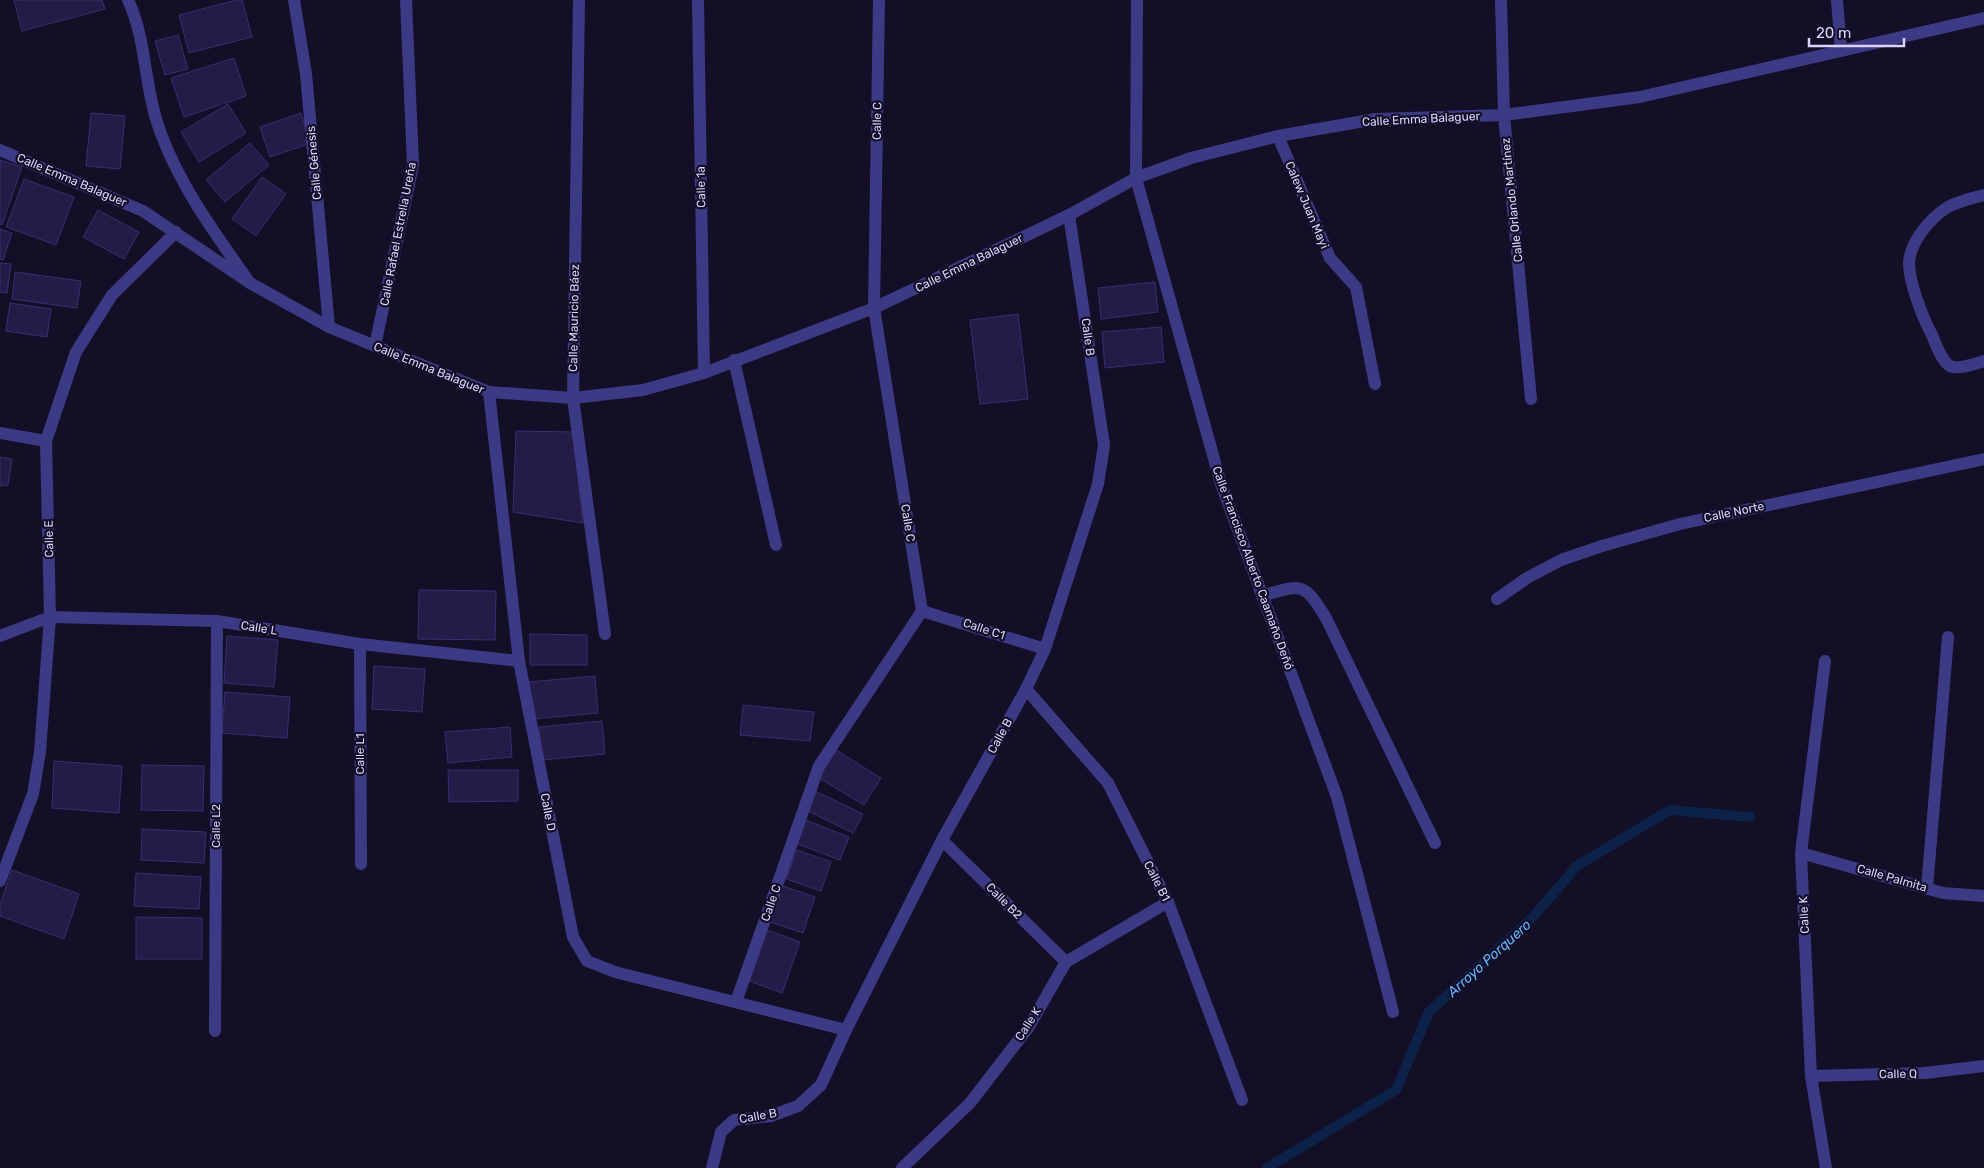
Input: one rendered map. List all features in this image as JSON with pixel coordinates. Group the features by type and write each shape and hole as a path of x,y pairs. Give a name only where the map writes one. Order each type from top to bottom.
{"street":[{"path":"128,0 136,18 156,120 167,148 210,227 250,283"},
{"name":"Calle Génesis","path":"294,0 306,74 329,326"},
{"name":"Calle Rafael Estrella Ureña","path":"374,346 413,165 406,0"},
{"name":"Calle Mauricio Báez","path":"579,0 573,398 606,634"},
{"name":"Calle 1a","path":"698,0 704,373"},
{"name":"Calle C","path":"736,1002 819,766 922,611 874,308 879,0"},
{"name":"Calle Francisco Alberto Caamaño Deñó","path":"1137,0 1136,178 1221,484 1337,797 1393,1012"},
{"name":"Calle Orlando Martínez","path":"1501,0 1504,115 1531,399"},
{"path":"1837,0 1841,50"},
{"name":"Calle Emma Balaguer","path":"0,150 143,210 250,283 329,326 374,346 488,392 573,398 642,390 704,373 874,308 1070,215 1136,178 1192,158 1278,136 1376,119 1504,115 1640,97 1984,18"},
{"name":"Calew Juan Mayi","path":"1278,136 1330,258 1356,287 1375,384"},
{"path":"1984,195 1967,199 1947,208 1931,220 1919,237 1909,262 1916,292 1928,326 1947,363 1957,368 1984,361"},
{"name":"Calle B","path":"712,1168 721,1132 734,1120 772,1116 798,1106 822,1085 846,1030 942,840 1026,689 1045,649 1098,484 1104,446 1070,215"},
{"name":"Calle E","path":"0,881 34,786 40,752 50,617 46,441 76,352 112,295 176,232"},
{"path":"734,360 776,545"},
{"name":"Calle D","path":"488,392 519,661 567,916 573,937 587,961 615,972 846,1030"},
{"path":"0,433 46,441"},
{"name":"Calle Norte","path":"1497,599 1527,578 1561,560 1602,546 1680,524 1984,460"},
{"path":"1262,596 1294,587 1310,593 1326,618 1436,843"},
{"name":"Calle C1","path":"922,611 1045,649"},
{"name":"Calle L","path":"0,636 50,617 217,621 360,644 519,661"},
{"name":"Calle L2","path":"215,1031 217,621"},
{"path":"1927,888 1948,636"},
{"name":"Calle L1","path":"360,644 361,864"},
{"name":"Calle K","path":"1824,661 1801,853 1811,1076 1826,1168"},
{"name":"Calle B1","path":"1026,689 1108,783 1168,902 1242,1100"},
{"name":"Calle B2","path":"942,840 1066,962"},
{"name":"Calle Palmita","path":"1801,853 1943,893 1984,896"},
{"name":"Calle K","path":"902,1168 970,1103 1028,1028 1066,962 1168,902"},
{"name":"Calle Q","path":"1811,1076 1925,1074 1984,1066"}],"building":[{"path":"14,0 102,0 105,9 22,31"},
{"path":"242,0 252,37 189,53 179,15"},
{"path":"178,35 188,69 165,75 155,41"},
{"path":"234,58 246,96 184,117 171,78"},
{"path":"228,104 246,133 199,162 181,132"},
{"path":"91,113 125,116 120,169 86,166"},
{"path":"301,113 311,143 270,157 260,127"},
{"path":"250,143 269,165 225,202 206,180"},
{"path":"0,160 22,167 2,225 0,224"},
{"path":"262,177 286,194 256,236 232,219"},
{"path":"24,179 74,197 56,245 6,227"},
{"path":"98,210 139,232 124,259 83,237"},
{"path":"0,229 12,233 3,260 0,259"},
{"path":"0,263 11,264 7,293 0,292"},
{"path":"15,272 81,281 77,308 12,299"},
{"path":"1155,282 1158,312 1101,319 1098,288"},
{"path":"10,303 51,309 47,337 6,331"},
{"path":"1018,314 1028,399 980,404 970,320"},
{"path":"1161,327 1164,362 1105,368 1102,332"},
{"path":"516,431 573,432 583,523 513,512"},
{"path":"0,457 12,459 8,485 0,486"},
{"path":"419,590 496,591 495,640 418,639"},
{"path":"530,634 587,635 587,665 530,665"},
{"path":"227,636 278,640 274,687 224,683"},
{"path":"374,666 425,669 422,712 372,709"},
{"path":"595,676 598,713 533,719 529,682"},
{"path":"225,692 290,697 287,738 222,733"},
{"path":"743,705 814,712 810,741 740,735"},
{"path":"602,721 605,754 542,760 539,727"},
{"path":"510,727 512,757 448,763 445,732"},
{"path":"836,750 881,778 864,805 819,778"},
{"path":"54,761 122,766 119,813 52,808"},
{"path":"142,765 204,766 203,811 141,810"},
{"path":"448,770 518,770 518,801 449,802"},
{"path":"815,791 863,814 853,833 806,810"},
{"path":"805,820 849,837 840,860 795,843"},
{"path":"142,829 206,832 204,863 141,860"},
{"path":"797,850 831,862 821,891 786,879"},
{"path":"12,870 79,894 64,939 0,916 0,904"},
{"path":"136,873 201,877 199,909 134,906"},
{"path":"783,886 815,897 803,933 770,922"},
{"path":"136,917 202,918 202,959 136,959"},
{"path":"767,930 800,942 782,993 749,981"}],"waterway":[{"name":"Arroyo Porquero","path":"1267,1168 1396,1090 1429,1012 1533,917 1577,866 1670,810 1750,817"}]}
